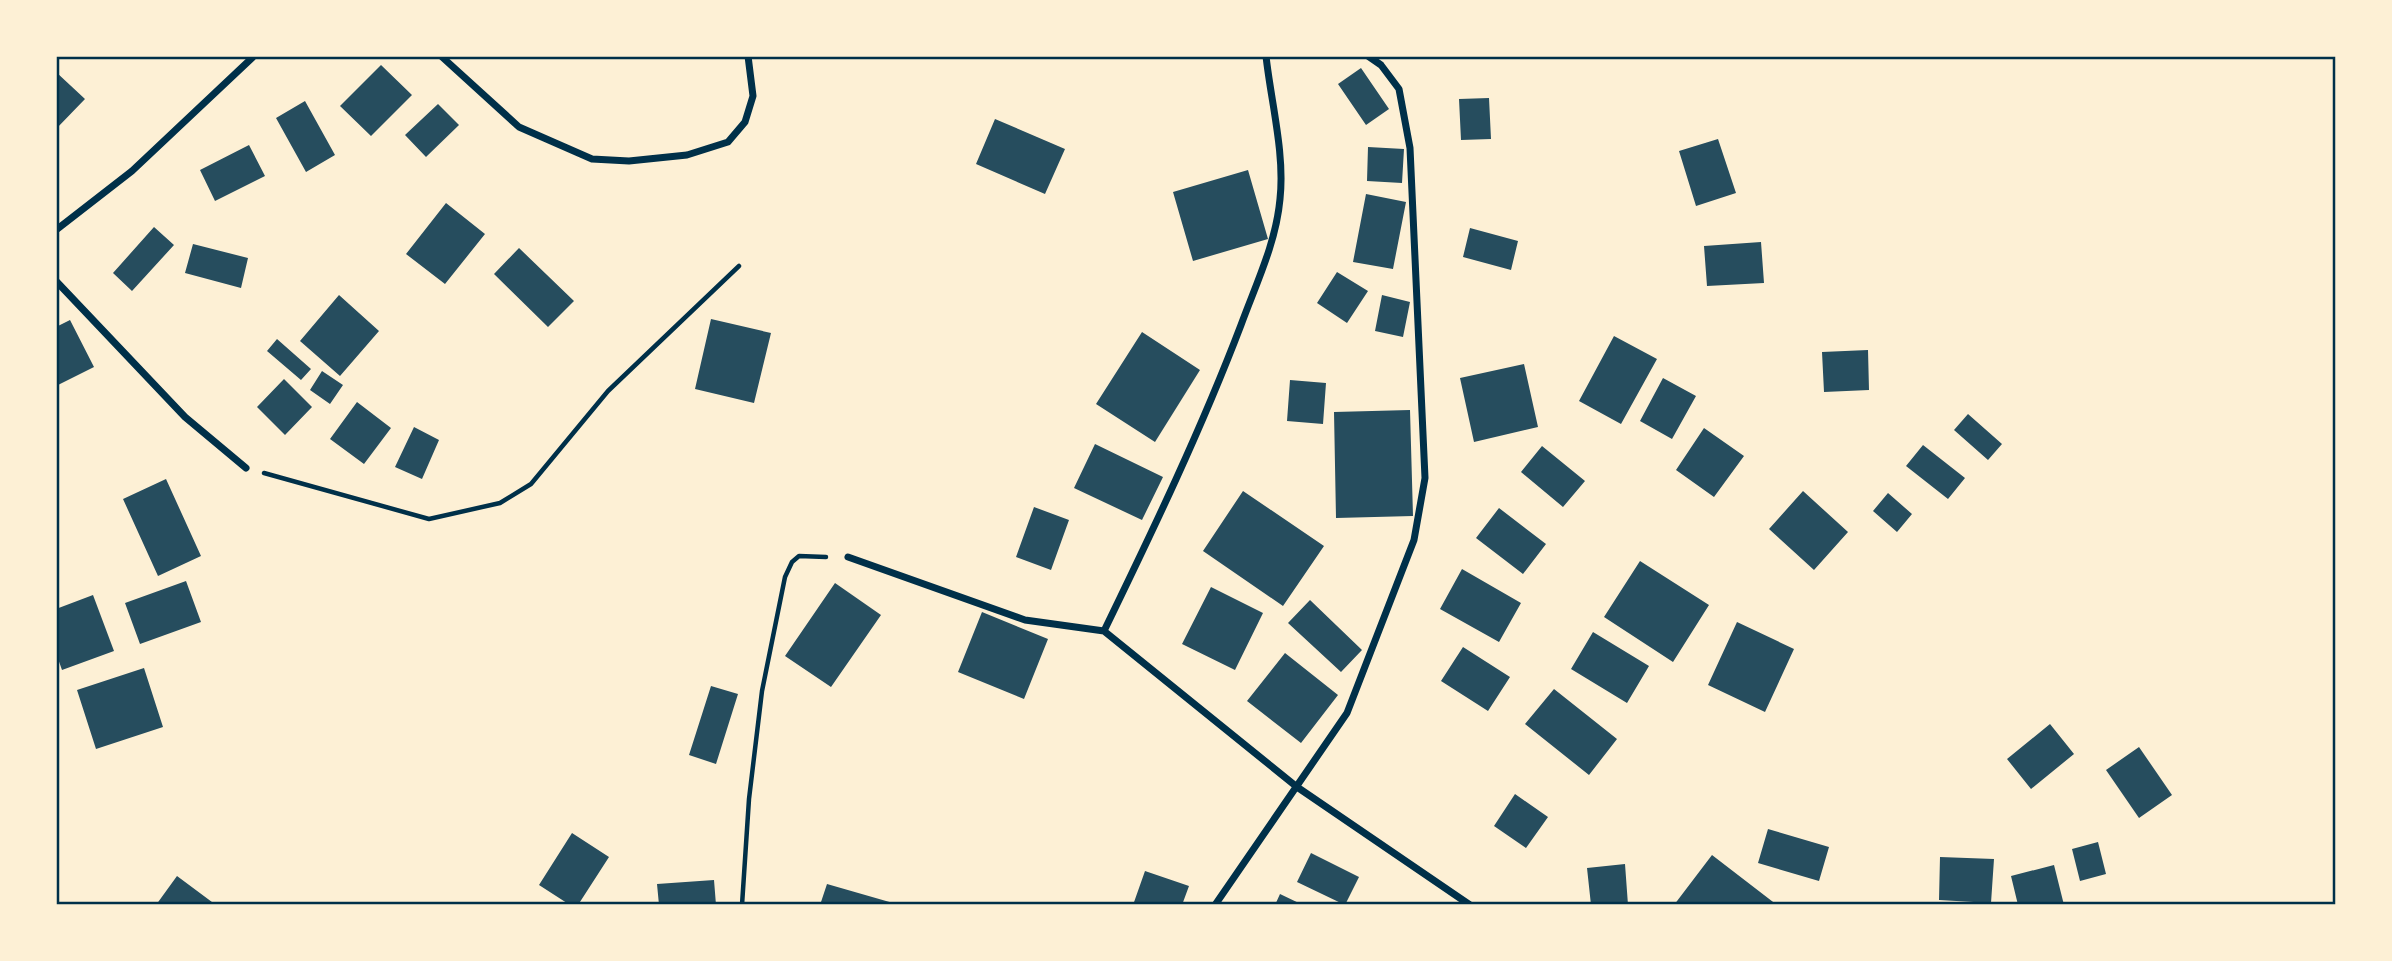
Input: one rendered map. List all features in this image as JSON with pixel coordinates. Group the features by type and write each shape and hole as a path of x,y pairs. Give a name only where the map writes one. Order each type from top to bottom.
{"street":[{"path":"56,230 132,170 254,56"},
{"path":"441,56 519,127 592,159 629,161 687,155 728,142 745,122 753,96 748,56"},
{"path":"1104,631 1176,481 1272,243 1281,197 1266,56"},
{"path":"1215,905 1347,713 1414,540 1425,478 1410,148 1399,89 1381,65 1368,56"},
{"path":"56,281 185,417 246,468"},
{"path":"848,558 1025,621 1104,631 1297,787 1470,905"}],"path":[{"path":"246,468 429,519 500,503 531,484 608,391 739,266"},
{"path":"742,905 749,799 762,691 785,577 792,562 799,556 848,558"}],"building":[{"path":"381,65 412,95 371,136 340,106"},
{"path":"1361,68 1389,109 1366,125 1338,84"},
{"path":"56,72 85,99 56,129"},
{"path":"1489,98 1491,139 1461,140 1459,99"},
{"path":"305,101 335,155 306,172 276,118"},
{"path":"438,104 459,125 426,157 405,135"},
{"path":"995,119 1065,149 1045,194 976,164"},
{"path":"1718,139 1736,193 1696,206 1679,151"},
{"path":"249,145 265,176 215,201 200,170"},
{"path":"1368,147 1404,149 1402,183 1367,181"},
{"path":"1248,170 1268,239 1193,261 1173,192"},
{"path":"1366,194 1406,202 1393,269 1353,262"},
{"path":"446,203 485,234 445,284 406,254"},
{"path":"154,227 174,245 132,291 113,273"},
{"path":"1470,228 1518,241 1511,270 1463,257"},
{"path":"1761,242 1764,283 1707,286 1704,246"},
{"path":"193,244 248,258 241,288 185,273"},
{"path":"519,248 574,301 548,327 494,274"},
{"path":"1337,272 1368,291 1347,323 1317,303"},
{"path":"339,295 379,331 340,376 300,341"},
{"path":"1382,295 1410,302 1403,337 1375,331"},
{"path":"711,319 771,333 754,403 695,389"},
{"path":"70,320 94,367 56,386 56,327"},
{"path":"1142,332 1200,370 1155,442 1096,404"},
{"path":"1614,336 1657,359 1621,424 1579,401"},
{"path":"277,339 311,369 301,380 267,351"},
{"path":"1868,350 1869,390 1824,392 1822,352"},
{"path":"1524,364 1538,427 1474,442 1460,378"},
{"path":"322,371 343,385 330,404 310,390"},
{"path":"1663,378 1696,396 1672,439 1640,421"},
{"path":"284,379 312,407 285,435 257,407"},
{"path":"1290,380 1326,383 1323,424 1287,421"},
{"path":"357,402 391,428 364,464 330,439"},
{"path":"1410,410 1413,516 1336,518 1334,412"},
{"path":"1968,414 2002,444 1988,460 1954,430"},
{"path":"414,427 439,440 422,479 395,467"},
{"path":"1704,428 1744,456 1714,497 1676,470"},
{"path":"1095,444 1163,477 1142,520 1074,488"},
{"path":"1923,445 1965,478 1948,499 1906,466"},
{"path":"1542,446 1585,481 1563,507 1521,472"},
{"path":"166,479 201,556 158,576 123,499"},
{"path":"1243,491 1324,546 1283,606 1203,551"},
{"path":"1803,491 1848,532 1814,570 1769,529"},
{"path":"1888,493 1912,514 1897,532 1873,511"},
{"path":"1034,507 1069,520 1051,570 1016,557"},
{"path":"1499,508 1546,544 1523,574 1476,538"},
{"path":"1640,561 1709,605 1673,662 1604,617"},
{"path":"1462,569 1521,603 1499,642 1440,609"},
{"path":"186,581 201,622 140,644 125,603"},
{"path":"835,583 881,615 831,687 785,656"},
{"path":"1211,587 1263,613 1235,670 1182,644"},
{"path":"93,595 114,651 62,670 56,653 56,609"},
{"path":"1310,600 1362,650 1341,672 1288,623"},
{"path":"982,612 1048,639 1024,699 958,672"},
{"path":"1737,622 1794,649 1765,712 1708,685"},
{"path":"1593,632 1649,666 1627,703 1571,669"},
{"path":"1463,647 1510,677 1488,711 1441,681"},
{"path":"1285,653 1338,695 1301,743 1247,701"},
{"path":"144,668 163,727 96,749 77,690"},
{"path":"711,686 738,694 716,764 689,755"},
{"path":"1554,689 1617,739 1589,775 1525,724"},
{"path":"2050,724 2074,754 2031,789 2007,759"},
{"path":"2139,747 2172,795 2139,818 2106,770"},
{"path":"1515,794 1548,817 1526,848 1494,826"},
{"path":"1768,829 1829,847 1819,881 1758,863"},
{"path":"572,833 609,857 578,905 570,905 539,885"},
{"path":"2098,842 2106,874 2080,881 2072,849"},
{"path":"1311,853 1359,877 1345,905 1297,882"},
{"path":"1712,855 1777,905 1674,905"},
{"path":"1940,857 1994,859 1991,903 1939,900"},
{"path":"1625,864 1628,905 1591,905 1587,868"},
{"path":"2054,865 2064,905 2018,905 2011,876"},
{"path":"1145,871 1189,886 1182,905 1133,905"},
{"path":"177,876 216,905 156,905"},
{"path":"714,880 716,905 659,905 657,884"},
{"path":"827,884 893,903 893,905 820,905"},
{"path":"1280,894 1303,905 1275,905"}]}
